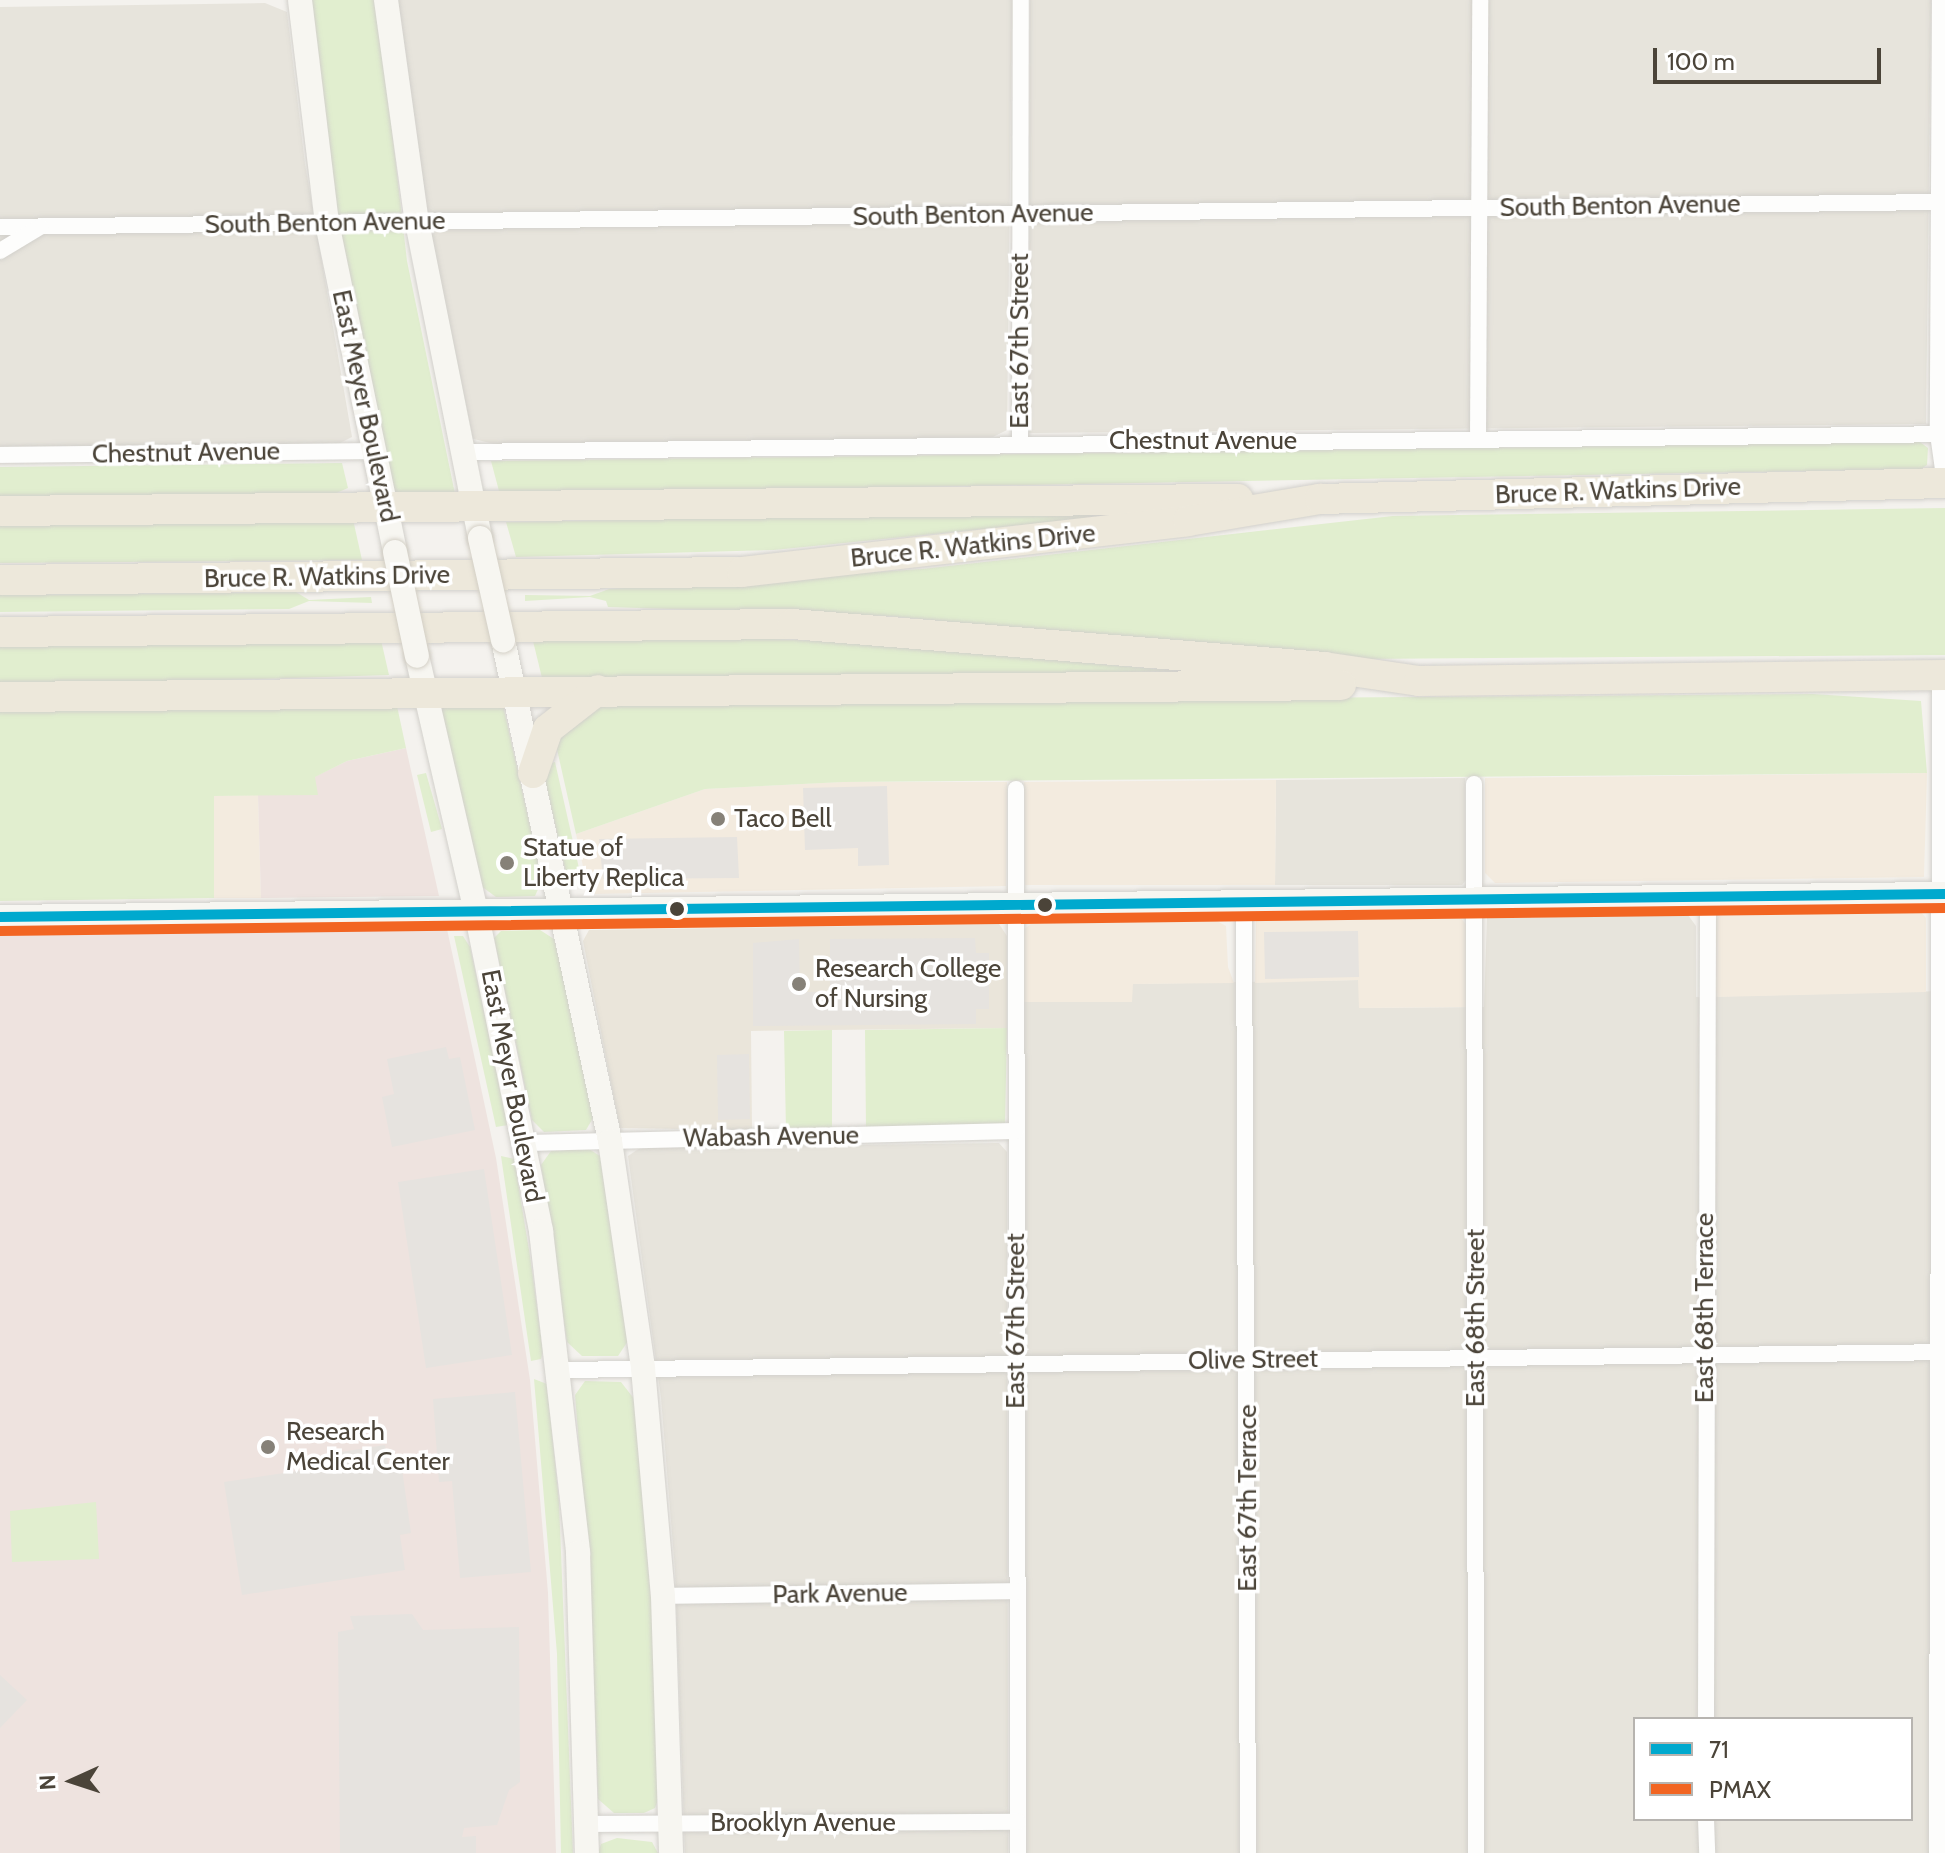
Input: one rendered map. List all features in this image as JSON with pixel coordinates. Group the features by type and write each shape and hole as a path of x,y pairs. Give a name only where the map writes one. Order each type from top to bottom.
{"highway":[{"name":"Bruce R. Watkins Drive","path":"0,580 742,572 1188,521 1320,499 1945,483"},
{"path":"0,511 1050,497 1320,499"},
{"name":"Bruce R. Watkins Drive","path":"0,632 792,624 1324,667 1419,681 1942,675"},
{"path":"0,697 424,690 1274,688 1419,681"},
{"path":"533,773 548,729 598,690"}],"main road":[{"name":"East Meyer Boulevard","path":"300,0 327,223 372,451 526,1143 560,1370 578,1553 587,1853"},
{"path":"386,0 417,222 461,452 533,773 610,1141 643,1368 663,1596 671,1853"},
{"path":"0,917 1941,894"}],"street":[{"name":"East 67th Street","path":"1020,443 1021,0"},
{"path":"1478,440 1480,0"},
{"path":"1940,0 1942,434 1945,483"},
{"name":"South Benton Avenue","path":"0,227 1943,202"},
{"path":"0,251 42,226"},
{"name":"Chestnut Avenue","path":"461,452 1942,434"},
{"name":"Chestnut Avenue","path":"0,455 372,451"},
{"path":"1937,1853 1941,1809 1942,675"},
{"name":"East 68th Street","path":"1474,784 1476,1853"},
{"name":"East 67th Street","path":"1016,789 1018,1853"},
{"name":"East 68th Terrace","path":"1706,1717 1708,897"},
{"name":"East 67th Terrace","path":"1244,903 1248,1853"},
{"name":"Wabash Avenue","path":"526,1143 1016,1131"},
{"name":"Olive Street","path":"560,1370 1016,1361 1941,1352"},
{"name":"Park Avenue","path":"663,1596 1017,1591"},
{"path":"1706,1821 1707,1853"},
{"name":"Brooklyn Avenue","path":"587,1824 1018,1822"}],"shaded area":[{"path":"398,0 1012,0 1007,430 993,437 494,444 470,438 432,246"},
{"path":"1030,0 1931,0 1926,424 1029,433"},
{"path":"265,3 287,12 305,164 352,437 336,445 0,449 0,7"},
{"path":"406,748 439,896 261,898 258,795 317,795 314,777 347,761"},
{"path":"1927,773 1924,877 1495,883 1485,873 1485,778"},
{"path":"1465,778 1466,880 1462,885 1275,885 1276,780"},
{"path":"1276,780 1275,885 1025,885 1024,782"},
{"path":"843,782 1007,782 1006,886 589,894 576,834 705,789"},
{"path":"887,786 889,865 858,866 858,848 805,850 803,788"},
{"path":"258,795 261,898 214,898 213,796"},
{"path":"737,837 739,878 603,879 599,839"},
{"path":"1921,912 1926,918 1926,992 1715,997 1714,922 1719,916"},
{"path":"1688,915 1696,926 1696,997 1945,991 1945,1853 1025,1853 1023,1002 1132,1002 1132,984 1359,980 1359,1008 1484,1007 1487,918"},
{"path":"1461,918 1467,926 1466,1007 1359,1008 1358,980 1255,983 1256,921"},
{"path":"1217,921 1226,926 1228,967 1234,983 1133,984 1132,1002 1023,1002 1023,930 1031,924"},
{"name":"Research College of Nursing","path":"999,924 1007,936 1007,1028 751,1031 752,1130 620,1128 583,941 589,930"},
{"name":"Research Medical Center","path":"447,929 496,1158 530,1380 548,1593 556,1853 0,1853 0,935"},
{"path":"1358,931 1359,977 1265,979 1264,932"},
{"path":"975,938 976,953 989,953 989,1009 976,1009 976,1024 753,1026 753,943 799,939 800,992 830,992 830,939"},
{"path":"446,1047 449,1059 460,1057 475,1130 392,1147 382,1097 394,1094 387,1059"},
{"path":"749,1054 750,1119 718,1120 717,1055"},
{"path":"999,1143 1007,1152 1008,1853 685,1853 675,1570 661,1398 628,1156 640,1148"},
{"path":"484,1169 512,1355 426,1368 398,1182"},
{"path":"515,1392 531,1572 460,1578 452,1481 439,1482 433,1399"},
{"path":"385,1445 388,1464 401,1462 411,1533 400,1535 405,1570 242,1595 224,1482 311,1469 310,1457"},
{"path":"412,1614 423,1630 519,1627 520,1782 509,1790 497,1825 464,1828 462,1837 476,1836 476,1853 340,1853 338,1632 354,1629 350,1616"},
{"path":"0,1675 27,1700 0,1728"}],"green space":[{"path":"308,0 377,0 407,261 455,494 390,498 323,144"},
{"path":"1920,442 1928,448 1927,465 1921,469 744,490 499,491 491,461"},
{"path":"342,463 348,488 334,494 0,500 0,467"},
{"path":"1945,508 1945,655 1356,659 888,616 608,607 606,601 590,597 525,601 525,595 590,596 609,589 922,569 1393,516"},
{"path":"1172,510 774,550 516,557 506,522"},
{"path":"352,515 362,560 0,563 0,520"},
{"path":"296,592 309,600 371,597 372,603 309,601 289,609 0,612 0,595"},
{"path":"704,636 863,643 1179,671 543,682 532,637"},
{"path":"381,640 389,675 0,687 0,643"},
{"path":"1813,694 1921,701 1927,773 843,782 705,789 576,834 554,736 602,703"},
{"path":"442,705 503,705 542,880 535,896 496,897 481,886 440,713"},
{"path":"397,706 406,748 347,761 315,777 318,795 214,796 214,898 0,901 0,708"},
{"path":"555,762 583,886 568,882 545,779 545,765"},
{"path":"426,773 442,829 431,832 417,775"},
{"path":"540,930 554,939 571,1008 593,1118 586,1130 544,1132 532,1120 494,938 501,931"},
{"path":"454,936 463,936 470,947 508,1125 496,1127"},
{"path":"1007,1028 1005,1124 866,1129 865,1030"},
{"path":"832,1030 832,1129 786,1130 784,1031"},
{"path":"589,1149 600,1156 628,1341 618,1356 582,1356 567,1342 541,1165 551,1151"},
{"path":"501,1156 514,1159 530,1256 543,1351 541,1359 531,1361"},
{"path":"534,1379 547,1384 559,1502 573,1853 561,1853 557,1654"},
{"path":"585,1381 621,1382 635,1400 653,1625 659,1797 655,1808 644,1813 614,1813 598,1799 591,1594 575,1395"},
{"path":"96,1502 99,1559 12,1562 10,1511"},
{"path":"617,1838 652,1842 658,1853 598,1853 601,1844"}],"transit line":[{"name":"71","path":"0,917 1945,894"},
{"name":"PMAX","path":"0,931 1945,908"}],"place":[{"name":"Taco Bell","path":"718,819"},
{"name":"Statue of Liberty Replica","path":"507,863"},
{"name":"Research College of Nursing","path":"799,984"},
{"name":"Research Medical Center","path":"268,1447"}]}
